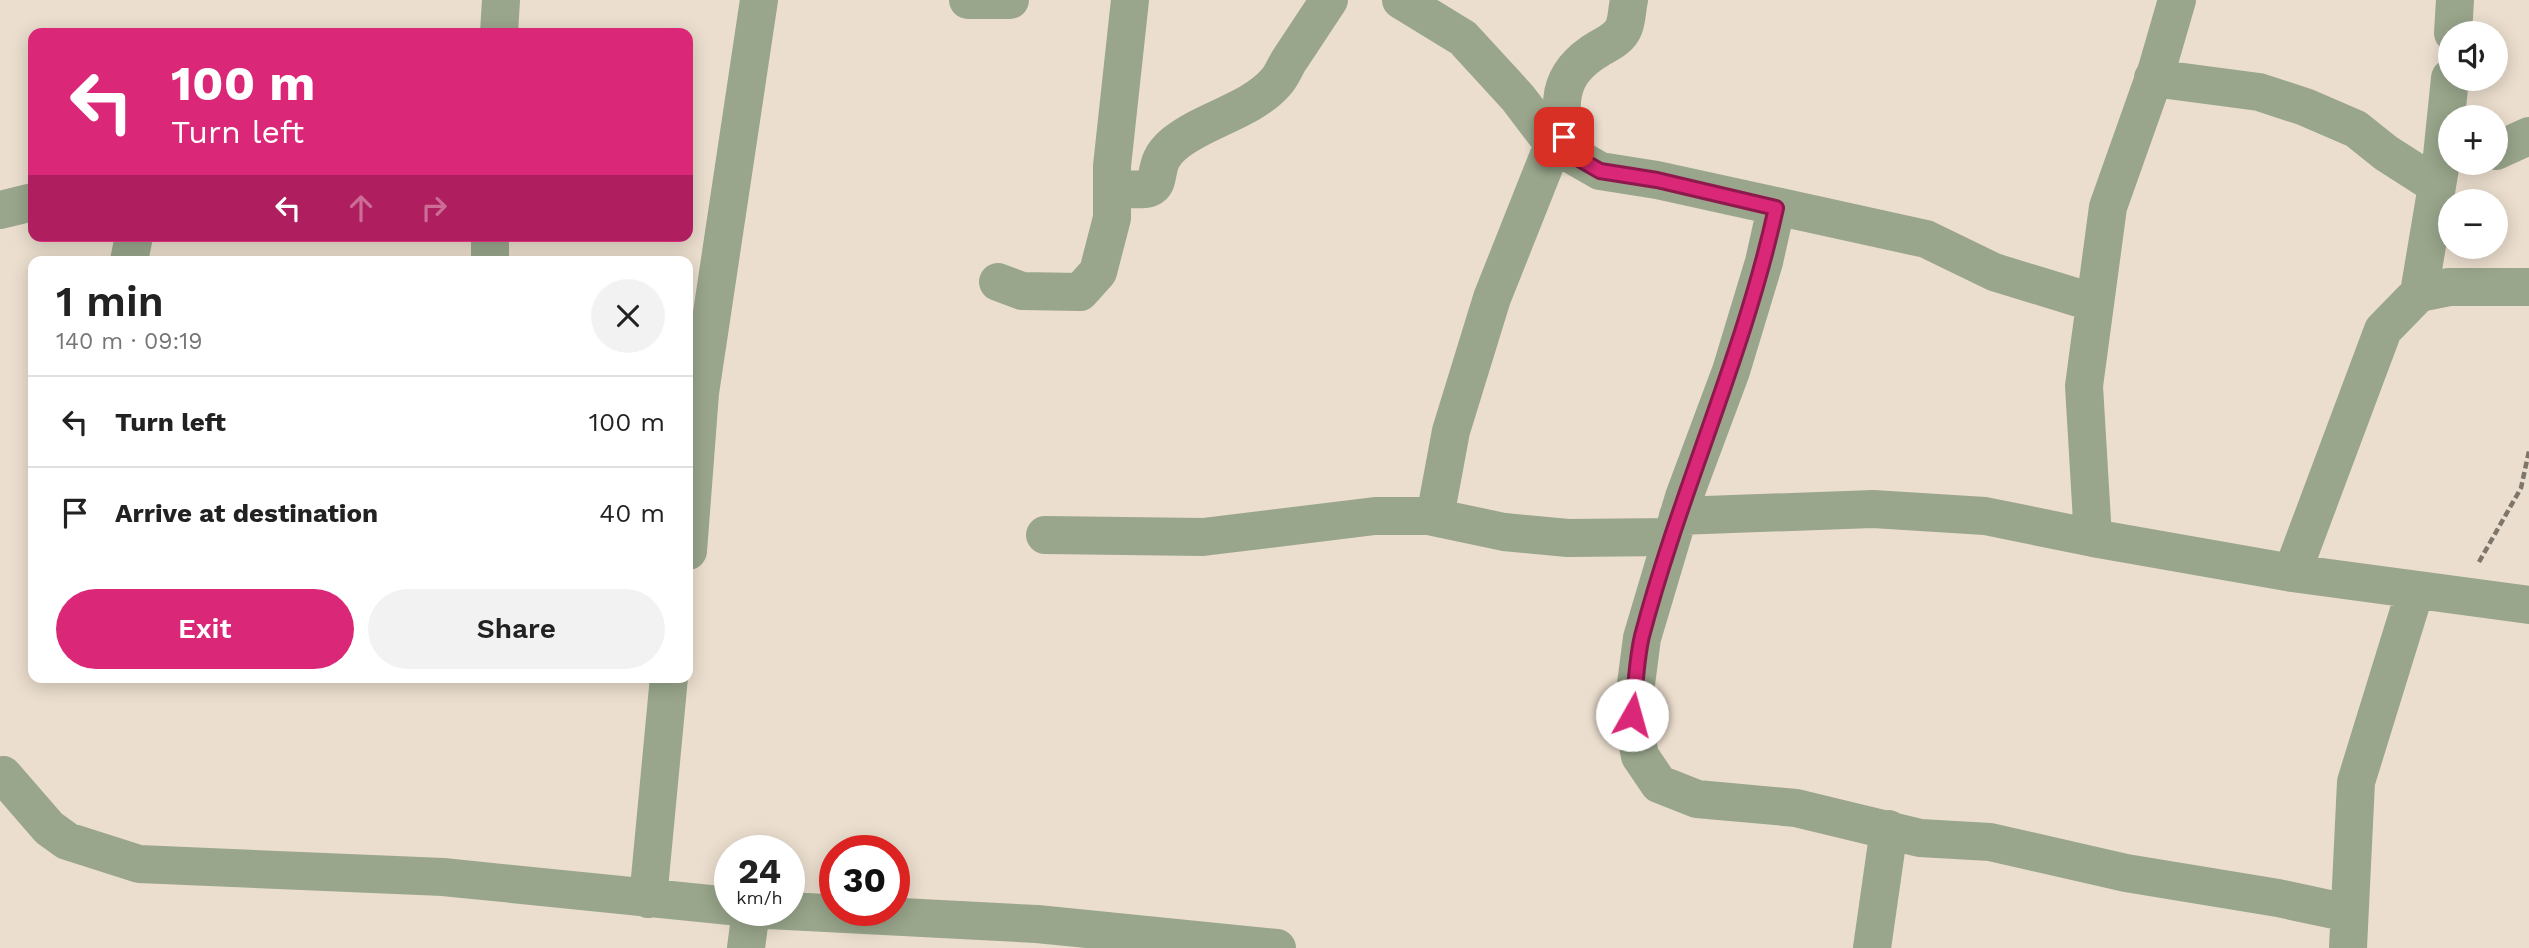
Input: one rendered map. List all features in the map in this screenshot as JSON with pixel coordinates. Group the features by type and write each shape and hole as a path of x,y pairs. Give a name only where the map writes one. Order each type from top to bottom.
{"street":[{"path":"499,28 501,0"},
{"path":"693,485 700,393 759,0"},
{"path":"968,0 1010,0"},
{"path":"998,282 1023,291 1080,292 1098,272 1112,218 1112,187 1130,0"},
{"path":"1112,187 1143,192 1151,188 1158,177 1160,160 1174,144 1234,111 1276,83 1329,0"},
{"path":"1402,0 1463,38 1518,98 1557,133 1567,152 1600,171 1657,180 1926,239 1994,272 2095,303"},
{"path":"1435,517 1451,431 1488,312 1557,133 1566,77 1575,66 1613,41 1623,29 1629,0"},
{"path":"2454,21 2455,0"},
{"path":"2093,538 2084,386 2108,207 2153,78 2168,5"},
{"path":"2153,78 2259,92 2305,107 2356,129 2386,153 2438,169"},
{"path":"2508,145 2529,136"},
{"path":"2292,573 2383,330 2419,293 2443,175"},
{"path":"0,210 28,203"},
{"path":"1776,208 1764,262 1731,371 1675,527 1642,638 1632,715 1640,756 1658,784 1697,799 1796,808 1920,838 1990,842 2126,873 2278,898 2348,931 2356,782 2415,591"},
{"path":"2419,293 2449,287 2516,290 2529,287"},
{"path":"1045,535 1203,537 1375,516 1435,517 1504,532 1568,538 1873,509 1985,516 2292,573 2529,605"},
{"path":"648,899 668,683"},
{"path":"4,775 48,828 67,841 139,864 443,877 714,905"},
{"path":"1872,948 1889,829"},
{"path":"805,912 1037,923 1277,948"},
{"path":"746,948 749,926"}],"path":[{"path":"2453,596 2484,555 2521,488 2529,451"}],"route":[{"path":"1564,137 1567,152 1600,171 1657,180 1776,208 1764,262 1731,371 1684,497 1642,638 1632,715"}]}
